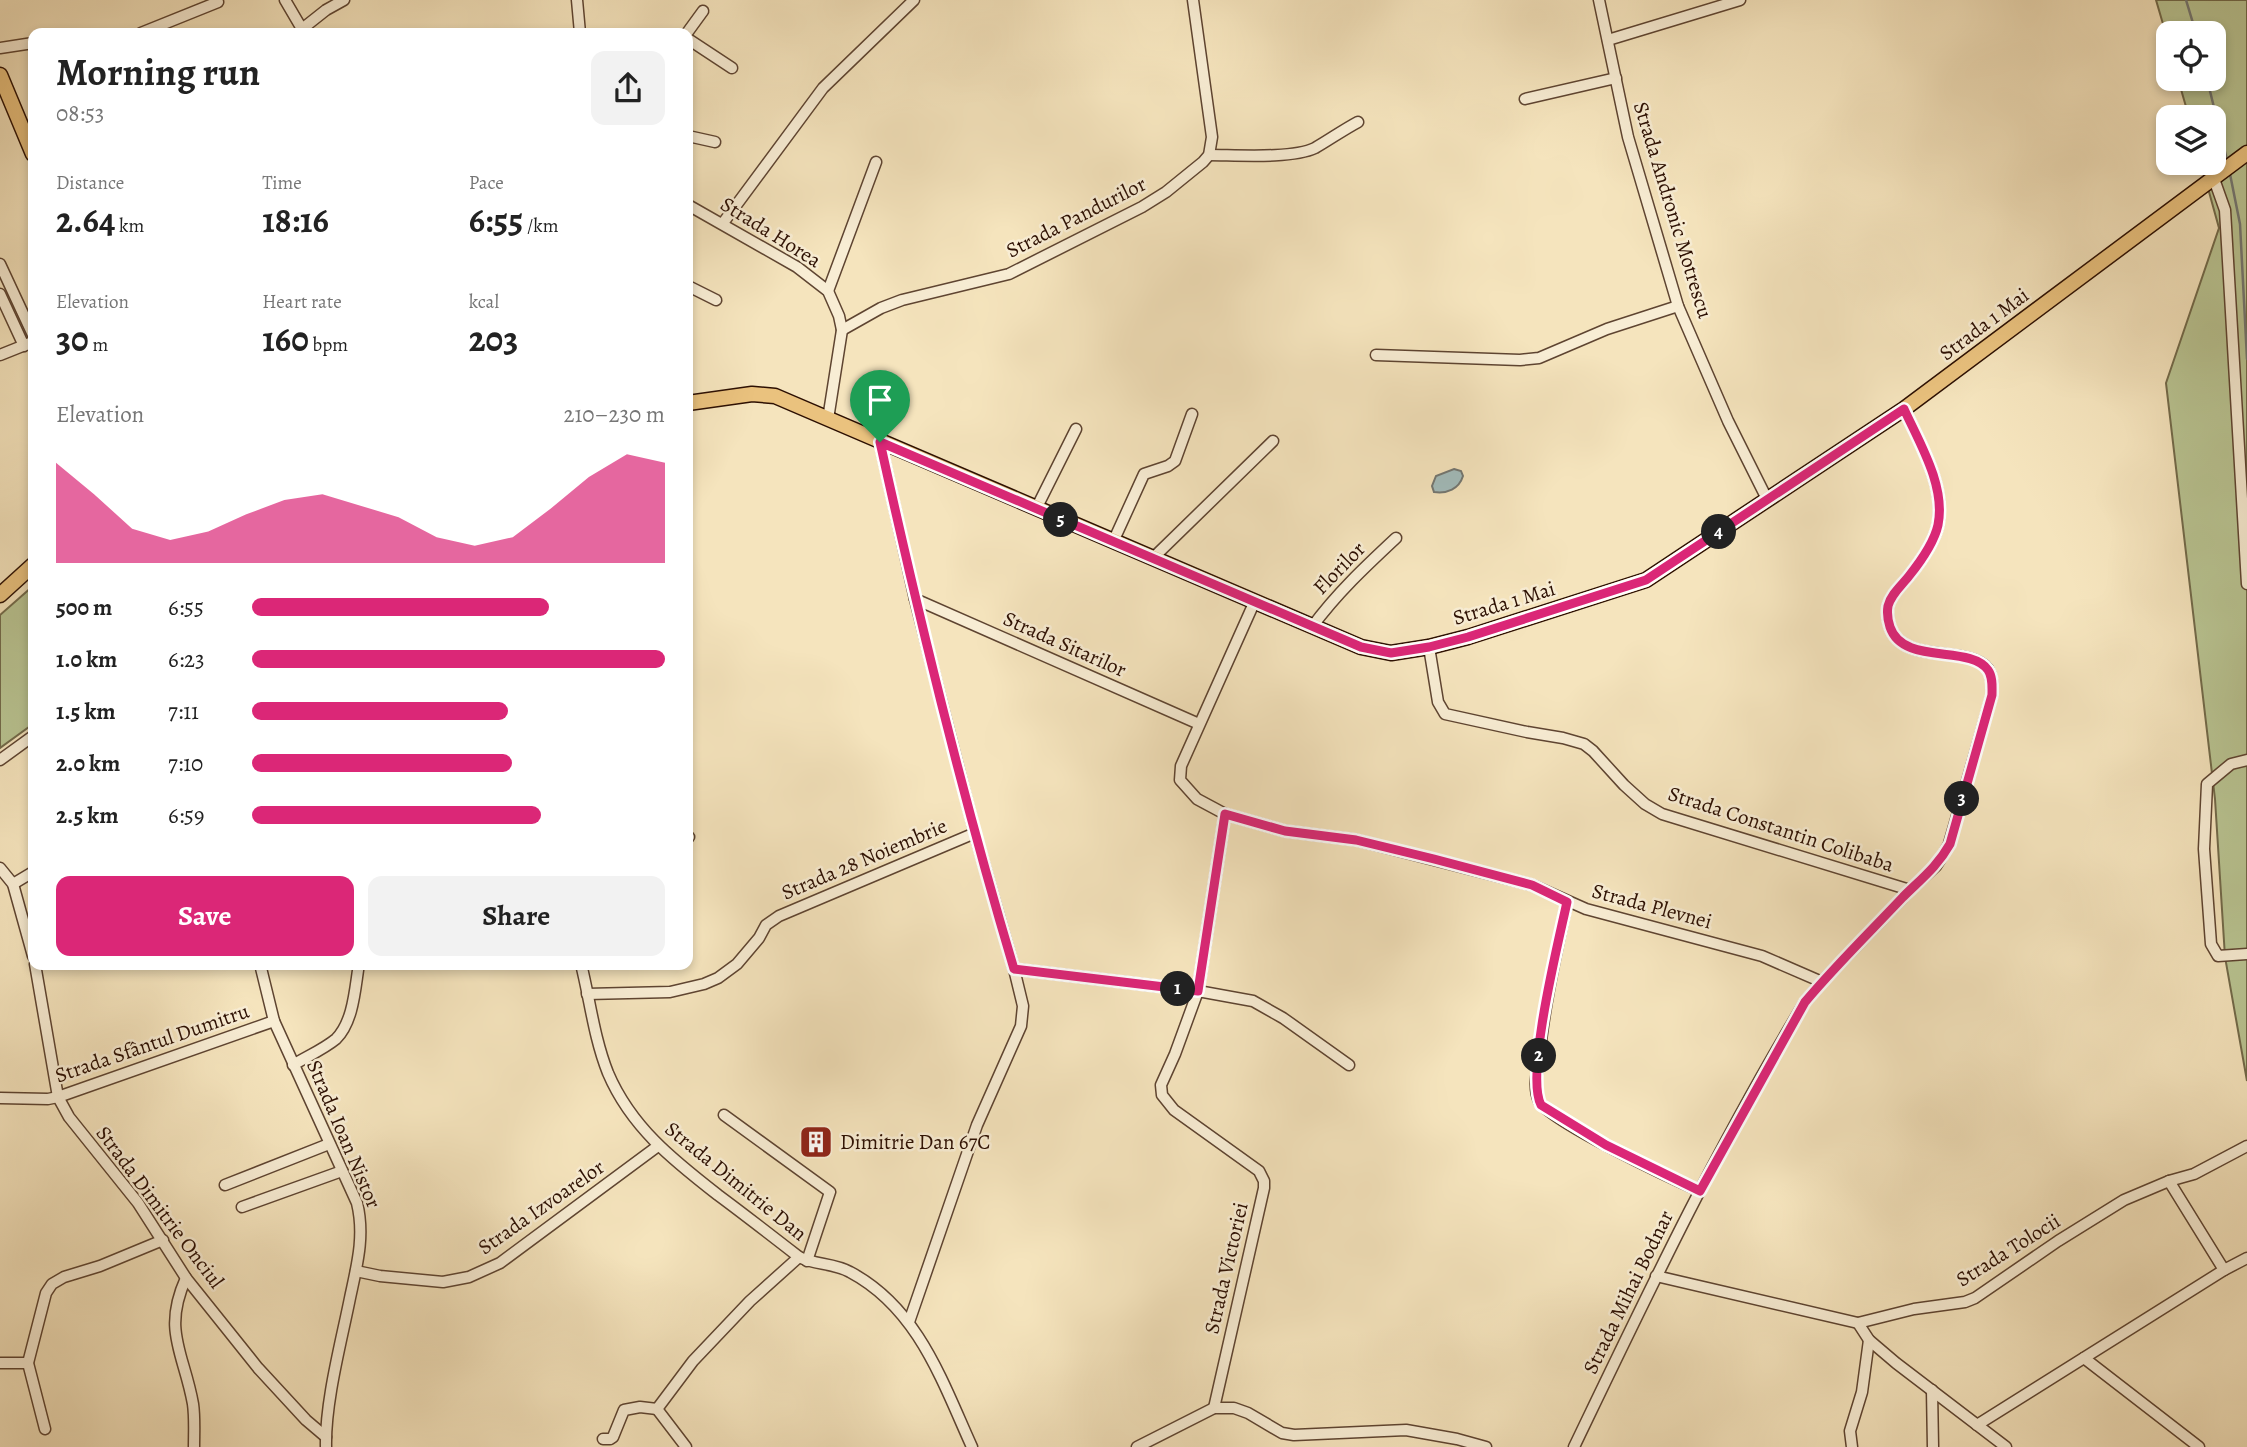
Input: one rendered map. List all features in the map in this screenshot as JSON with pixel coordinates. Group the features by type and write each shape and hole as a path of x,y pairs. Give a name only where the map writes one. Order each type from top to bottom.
{"main road":[{"path":"0,75 28,142"},
{"name":"Strada 1 Mai","path":"693,402 763,394 784,399 1361,647 1391,653 1429,647 1646,580 1904,409 2247,153"},
{"path":"0,595 28,570"}],"street":[{"path":"285,0 299,28"},
{"path":"305,28 326,10 344,0"},
{"path":"577,0 580,28"},
{"path":"723,223 822,88 914,0"},
{"path":"1193,0 1211,121 1209,155 1282,154 1307,150 1358,122"},
{"name":"Strada Andronic Motrescu","path":"1599,0 1628,137 1678,306 1728,421 1768,501"},
{"path":"1608,40 1740,0"},
{"path":"153,28 218,2"},
{"path":"691,28 703,11"},
{"path":"693,42 732,68"},
{"path":"0,48 28,44"},
{"path":"1525,99 1616,78"},
{"path":"693,137 715,142"},
{"name":"Strada Pandurilor","path":"842,330 881,308 902,300 1009,274 1043,258 1142,207 1166,192 1209,155"},
{"path":"828,291 876,162"},
{"path":"2216,177 2225,209 2247,584"},
{"name":"Strada Horea","path":"693,208 797,267 828,291 842,330 828,419"},
{"path":"0,264 28,324"},
{"path":"693,288 716,300"},
{"path":"0,294 28,342"},
{"path":"1376,355 1520,360 1539,358 1607,330 1678,306"},
{"path":"0,355 28,344"},
{"name":"Strada Mihai Bodnar","path":"1574,1447 1700,1191 1805,1002 1936,866 1950,844 1992,695 1992,678 1982,664 1910,647 1899,641 1891,630 1888,607 1892,596 1930,545 1938,524 1938,496 1935,485 1904,409"},
{"path":"1112,542 1144,474 1175,461 1192,414"},
{"path":"1036,509 1076,429"},
{"path":"1152,559 1273,441"},
{"path":"880,442 915,599 1023,1006 1021,1026 977,1125 909,1322"},
{"name":"Florilor","path":"1312,627 1328,604 1363,567 1396,538"},
{"name":"Strada Sitarilor","path":"915,599 1199,724"},
{"name":"Strada Plevnei","path":"1254,603 1181,766 1180,780 1197,799 1225,814 1285,831 1356,840 1532,885 1567,902 1762,956 1822,982"},
{"name":"Strada Constantin Colibaba","path":"1429,647 1438,702 1445,714 1584,744 1645,804 1662,814 1910,890"},
{"path":"0,760 28,740"},
{"path":"2247,760 2231,764 2207,784 2204,849 2211,944 2218,956 2247,954"},
{"name":"Strada Victoriei","path":"1214,1408 1264,1181 1259,1171 1174,1110 1162,1095 1161,1085 1198,991 1225,814"},
{"name":"Strada 28 Noiembrie","path":"587,994 670,992 704,984 718,978 737,964 759,938 766,925 779,916 975,833"},
{"path":"0,868 13,884 28,939"},
{"path":"13,884 28,875"},
{"path":"1567,902 1543,1020 1536,1087 1538,1100 1548,1111 1606,1145 1700,1191"},
{"path":"1014,969 1198,991 1253,1001 1283,1018 1349,1065"},
{"name":"Strada Dimitrie Onciul","path":"36,970 58,1097 75,1125 118,1176 186,1278 267,1378 326,1442"},
{"name":"Strada Ioan Nistor","path":"261,970 274,1021 357,1203 362,1227 360,1253 330,1397 326,1442"},
{"path":"293,1065 337,1038 348,1018 358,970"},
{"name":"Strada Dimitrie Dan","path":"581,970 600,1048 618,1094 629,1113 658,1146 688,1172 803,1259 834,1265 860,1278 895,1304 928,1350 972,1447"},
{"name":"Strada Sfântul Dumitru","path":"0,1098 58,1097 274,1021"},
{"path":"657,1409 693,1361 750,1301 803,1259 830,1192 724,1115"},
{"path":"225,1185 329,1144"},
{"name":"Strada Izvoarelor","path":"356,1271 443,1282 478,1273 500,1263 658,1146"},
{"name":"Strada Tolocii","path":"1656,1276 1858,1323 1914,1309 1965,1302 2124,1200 2169,1181 2194,1174 2247,1146"},
{"path":"242,1206 342,1171"},
{"path":"2169,1181 2224,1270"},
{"path":"45,1429 29,1363 47,1293 52,1284 163,1240"},
{"path":"1977,1425 2247,1258"},
{"path":"186,1278 175,1309 175,1338 192,1403 194,1447"},
{"path":"1858,1323 1869,1340 2006,1447"},
{"path":"1852,1447 1850,1431 1862,1392 1869,1340"},
{"path":"2084,1358 2199,1447"},
{"path":"0,1363 29,1363"},
{"path":"1932,1390 1933,1447"},
{"path":"603,1440 613,1437 624,1410 640,1407 657,1409 686,1447"},
{"path":"1137,1447 1214,1408 1234,1408 1282,1433 1294,1436 1406,1430 1486,1447"}],"green space":[{"path":"2156,0 2247,0 2247,1081 2225,957 2215,799 2166,383 2219,228 2204,175 2226,175 2226,105 2186,105 2181,91 2226,91 2226,21 2162,21"},
{"path":"28,590 28,728 0,748 0,615"}],"water":[{"path":"1454,469 1461,471 1463,476 1459,484 1448,491 1434,492 1432,486 1436,476"}],"waterway":[{"path":"2186,0 2192,21"},
{"path":"2210,91 2227,160"},
{"path":"2230,174 2240,224 2247,359"}],"place":[{"name":"Dimitrie Dan 67C","path":"816,1142"}],"route":[{"path":"1904,409 1932,474 1938,496 1938,524 1930,545 1892,596 1888,607 1888,621 1899,641 1921,651 1969,659 1982,664 1992,678 1992,695 1950,844 1936,866 1805,1002 1700,1191 1606,1145 1548,1111 1538,1100 1536,1087 1543,1020 1567,902 1532,885 1356,840 1285,831 1225,814 1198,991 1014,969 975,833 915,599 880,442 1361,647 1391,653 1468,637 1646,580 1904,409"}]}
